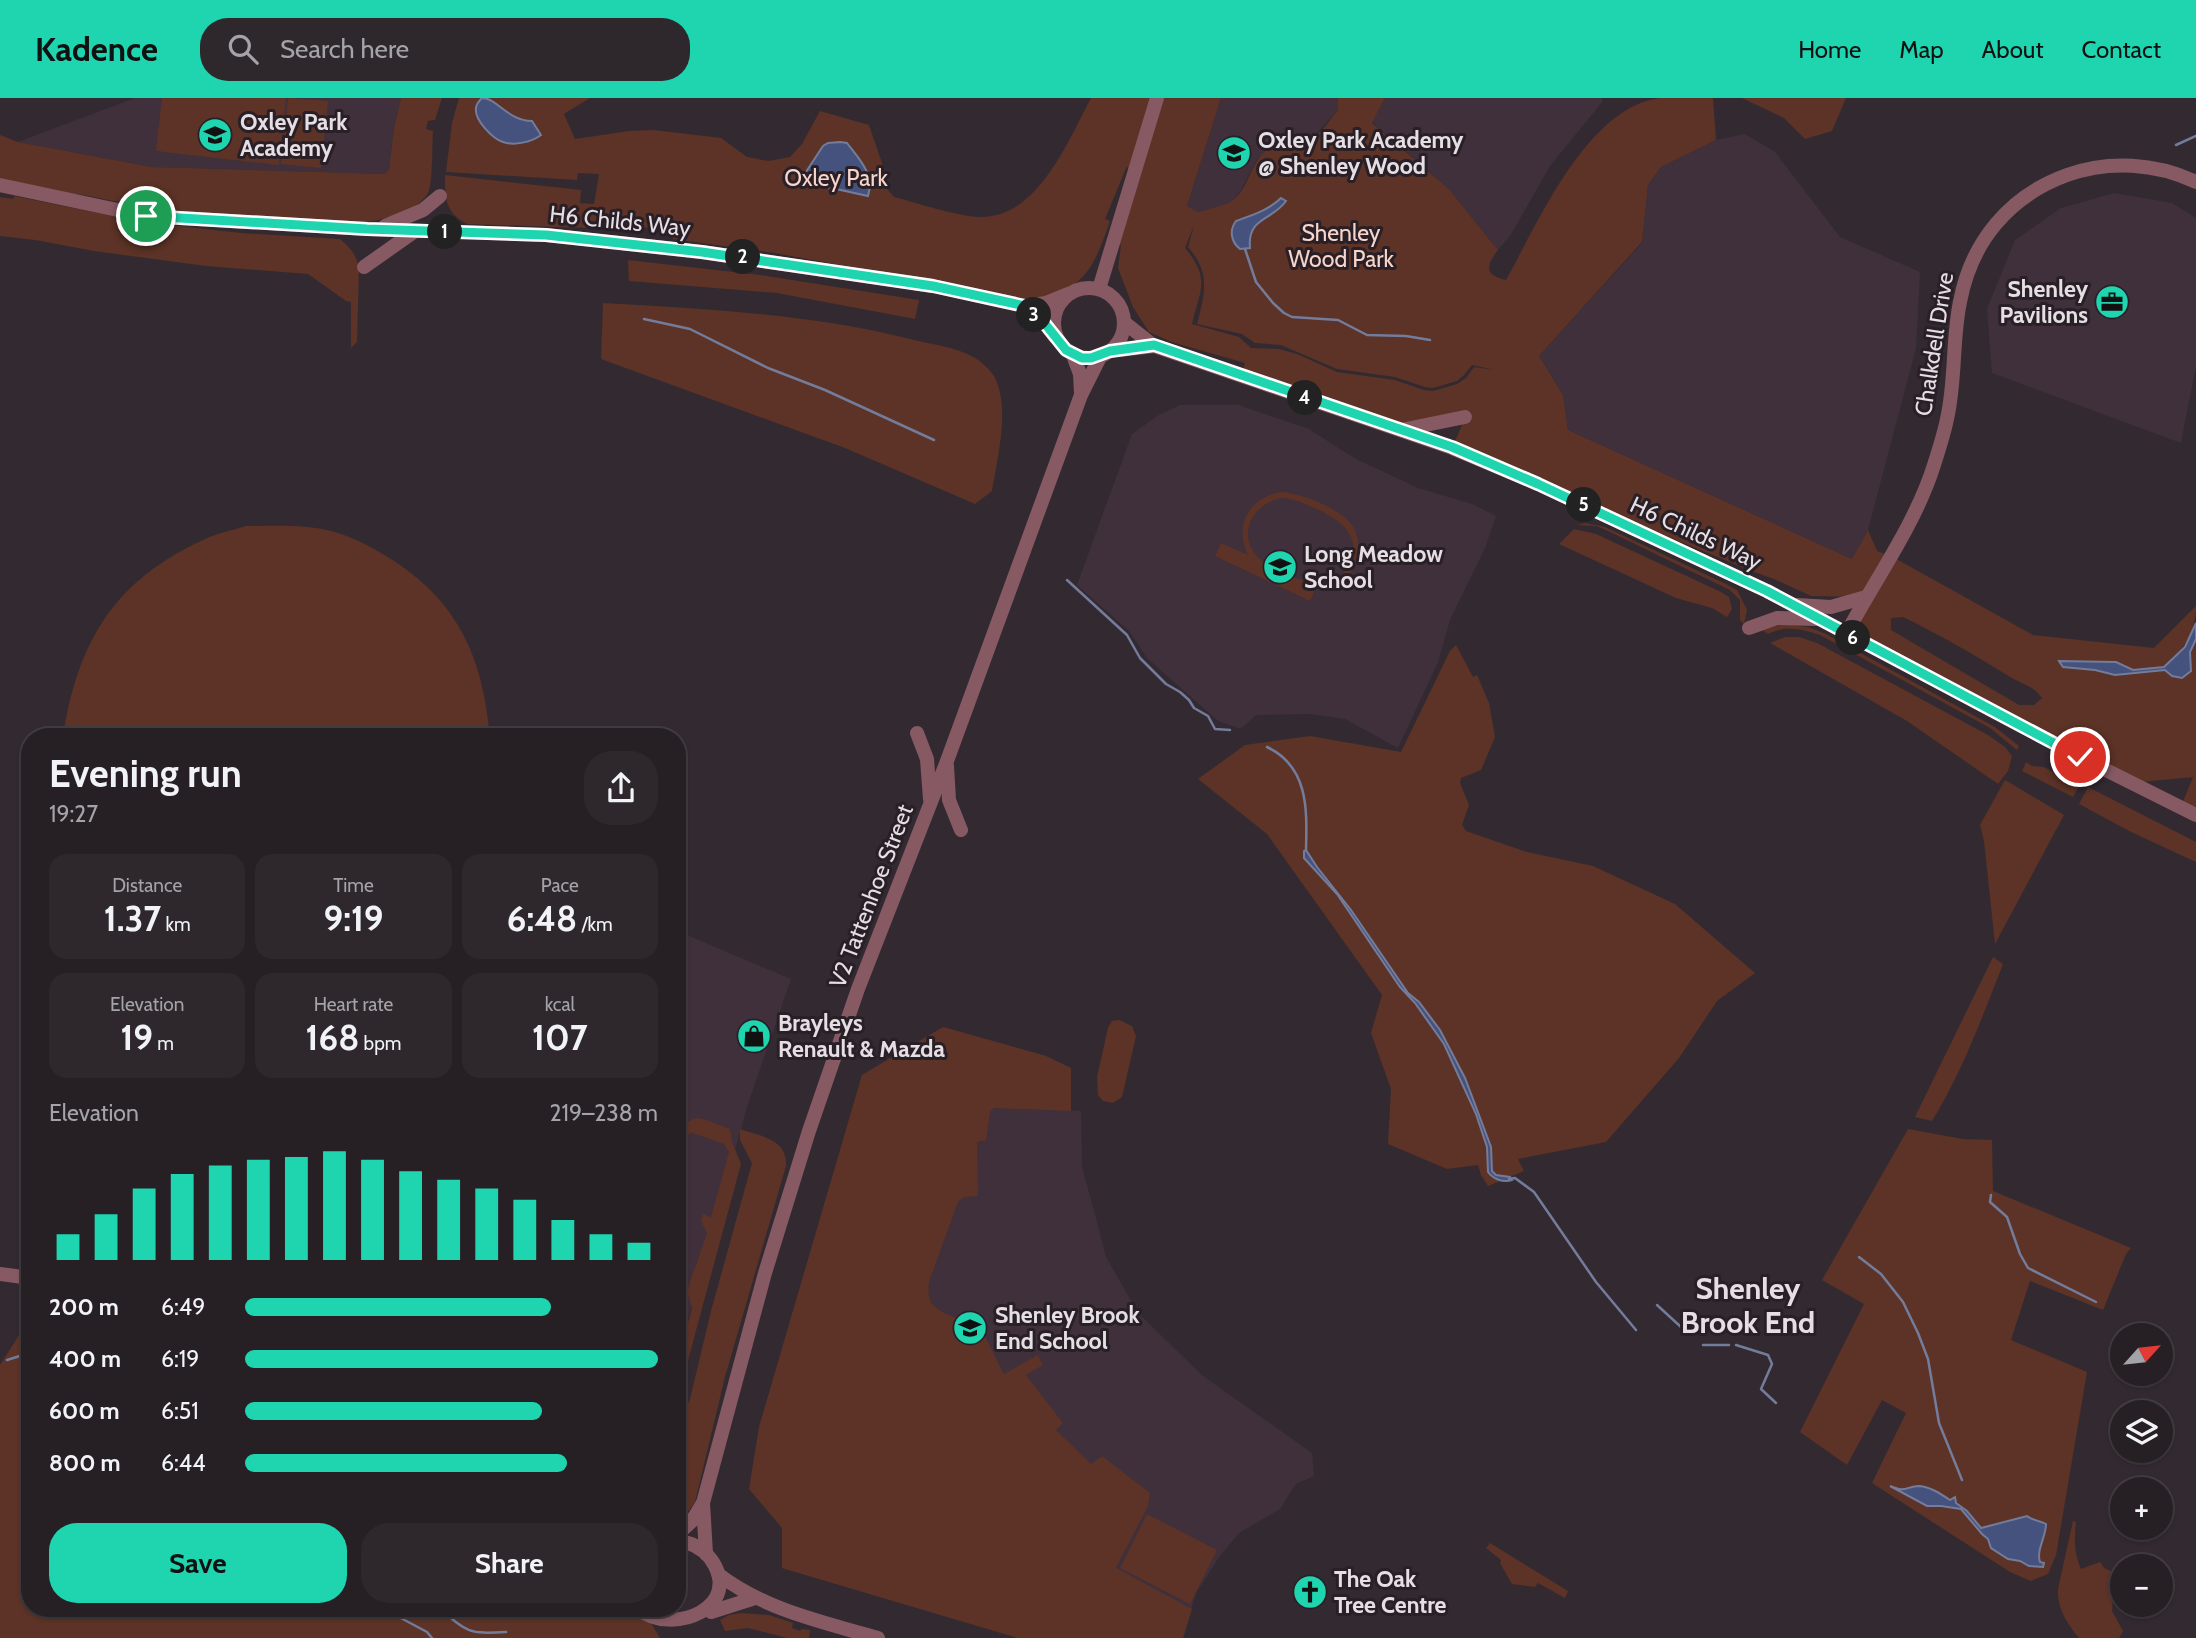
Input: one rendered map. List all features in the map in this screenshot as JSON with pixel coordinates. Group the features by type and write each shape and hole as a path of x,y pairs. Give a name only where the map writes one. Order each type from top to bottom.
{"street":[{"path":"1099,289 1157,98"},
{"name":"Chalkdell Drive","path":"1846,634 1909,524 1933,468 1948,417 1959,303 1971,262 1980,244 2000,218 2050,181 2105,166 2127,165 2162,169 2196,182"},
{"name":"H6 Childs Way","path":"0,185 146,216 415,231 546,235 780,262 933,286 1018,304 1046,303 1068,294"},
{"path":"377,229 423,209 440,196"},
{"path":"364,267 415,231"},
{"path":"1018,304 1046,325 1060,344 1073,355 1082,358 1105,354 1118,344 1125,323 1123,311 1117,301 1109,293 1088,287 1068,294 1055,312 1055,334 1060,344"},
{"name":"H6 Childs Way","path":"1125,323 1154,345 1452,447 1538,484 1793,605 2196,816"},
{"name":"H6 Childs Way","path":"1105,354 1154,345"},
{"name":"V2 Tattenhoe Street","path":"686,1527 703,1503 765,1273 809,1131 858,989 931,804 1081,394 1105,354"},
{"name":"V2 Tattenhoe Street","path":"1073,355 1080,373 1081,394"},
{"path":"1399,430 1465,417"},
{"path":"1793,605 1831,607 1866,597"},
{"path":"1749,628 1777,618 1819,620"},
{"path":"917,733 928,759 931,804"},
{"path":"947,761 949,800 961,830"},
{"path":"0,1274 21,1276"},
{"name":"V2 Tattenhoe Street","path":"703,1503 706,1554"},
{"path":"686,1542 706,1554 718,1574 755,1598 804,1617 878,1638"},
{"path":"647,1619 675,1630 691,1627 702,1621 711,1612 719,1594 718,1574"},
{"path":"711,1612 755,1598"}],"shaded area":[{"name":"Oxley Park Academy","path":"135,98 401,98 389,169 385,174 152,167 18,142"},
{"name":"Oxley Park Academy @ Shenley Wood","path":"1221,98 1338,98 1338,110 1315,135 1285,142 1257,159 1241,190 1232,201 1198,212 1187,206"},
{"path":"1385,98 1601,98 1603,101 1550,166 1510,236 1498,250 1449,189 1372,122"},
{"path":"1745,134 1775,152 1840,237 1920,272 1916,348 1868,530 1852,559 1568,430 1563,395 1539,356 1642,243 1648,185 1661,167 1716,140"},
{"name":"Shenley Pavilions","path":"2114,193 2172,203 2196,218 2196,366 2181,443 1992,373 1987,309 2015,240 2061,208"},
{"name":"Long Meadow School","path":"1180,405 1238,405 1309,429 1354,458 1418,488 1472,504 1496,516 1485,548 1450,620 1438,662 1398,748 1345,719 1310,714 1256,715 1241,729 1218,721 1147,658 1129,631 1077,585 1132,434 1157,416"},
{"path":"686,935 791,979 747,1107 686,1327"},
{"name":"Shenley Brook End School","path":"943,1027 1046,1056 1071,1068 1071,1110 1081,1111 1082,1167 1106,1257 1138,1313 1203,1376 1312,1453 1314,1476 1296,1484 1280,1509 1239,1533 1220,1556 1196,1593 1183,1638 1018,1638 782,1568 782,1527 759,1427 862,1075"}],"green space":[{"path":"162,98 286,98 279,165 156,151"},
{"path":"288,98 328,101 321,168 281,164"},
{"path":"401,98 442,98 435,120 428,121 426,129 433,131 430,188 416,206 390,217 363,223 158,210 84,195 54,192 0,178 0,135 18,142 152,167 385,174 389,169"},
{"path":"459,98 590,98 564,114 575,139 653,130 721,138 747,157 768,161 790,157 802,144 820,111 869,125 883,166 887,189 894,197 952,213 984,217 1003,213 1021,203 1036,189 1062,153 1091,98 1221,98 1187,206 1198,212 1226,204 1237,197 1257,161 1268,149 1319,133 1338,110 1338,98 1385,98 1372,123 1449,189 1498,250 1489,270 1494,276 1506,280 1568,171 1610,122 1634,106 1660,98 1713,98 1716,140 1661,167 1648,185 1642,242 1539,356 1563,395 1568,430 1852,559 1868,530 1877,551 1891,556 2033,635 2154,648 2196,606 2194,624 2188,640 2164,667 2133,670 2116,662 2060,661 2063,667 2115,675 2165,670 2172,676 2182,678 2191,671 2190,652 2196,639 2196,815 2180,809 2193,777 2130,783 1846,634 1866,597 1811,596 1452,448 1465,418 1399,430 1241,376 1245,363 1172,342 1149,332 1133,307 1118,268 1121,245 1113,242 1132,177 1127,166 1105,219 1110,221 1098,253 1084,276 1063,291 1030,300 775,253 673,239 668,229 610,225 610,222 600,222 599,227 587,224 587,228 467,224 450,210 445,191 445,175 581,190 580,203 594,204 599,174 578,173 577,180 446,172 452,123","holes":["1194,225 1188,247 1200,266 1204,284 1197,324 1242,334 1255,343 1281,345 1337,369 1395,377 1425,387 1433,388 1457,381 1472,365 1494,370 1474,367 1466,378 1457,384 1433,391 1424,390 1395,380 1337,372 1279,349 1251,348 1239,337 1192,324 1201,277 1185,248","1903,617 2032,688 2042,698 2034,705 2019,705 1891,630 1891,618"]},
{"path":"1742,98 1846,98 1832,131 1805,139 1784,118"},
{"path":"14,196 142,222 241,233 340,239 352,251 359,268 357,342 351,348 351,302 308,274 206,266 0,236 0,197 13,199"},
{"path":"628,260 760,275 919,300 915,319 777,293 629,281"},
{"path":"603,303 799,318 876,331 968,354 983,363 994,376 1002,403 1001,433 992,491 975,504 845,448 601,359"},
{"path":"1288,493 1319,502 1347,519 1357,536 1359,547 1353,569 1338,585 1315,590 1310,601 1215,556 1221,543 1248,555 1243,533 1247,515 1252,507 1269,495","holes":["1282,498 1325,513 1346,529 1353,543 1353,551 1351,561 1339,577 1324,582 1291,577 1255,554 1248,535 1252,519 1264,505"]},
{"path":"1585,523 1605,527 1737,590 1747,610 1744,624 1740,620 1740,600 1730,590 1608,531 1596,526 1577,525"},
{"path":"246,526 300,526 339,533 394,561 436,596 452,615 464,636 481,683 489,728 65,728 79,671 106,617 124,594 147,574 174,555 210,537"},
{"path":"1574,529 1596,534 1721,592 1729,597 1732,609 1727,617 1712,608 1676,598 1559,544"},
{"path":"1783,624 1808,627 1826,634 1995,727 2019,746 2017,750 1990,728 1820,635 1794,629 1768,634 1762,630"},
{"path":"1785,637 1799,637 1817,643 1988,735 2005,747 2012,756 2008,771 1998,784 1907,721 1770,643"},
{"path":"1456,645 1473,677 1477,675 1489,703 1495,737 1481,770 1461,778 1460,783 1469,805 1462,825 1466,831 1527,852 1593,866 1675,904 1755,973 1717,1001 1679,1058 1606,1142 1518,1159 1524,1171 1488,1186 1478,1165 1447,1169 1388,1144 1391,1089 1371,1033 1382,995 1267,834 1198,779 1245,745 1310,736 1401,752 1450,651"},
{"path":"2026,762 2032,766 2044,767 2079,786 2073,797 2022,771"},
{"path":"2005,780 2064,815 1995,944 1980,825"},
{"path":"2088,787 2196,842 2196,862 2079,804"},
{"path":"1993,957 2003,964 1953,1083 1932,1121 1915,1117"},
{"path":"1119,1020 1132,1026 1136,1036 1122,1097 1113,1103 1103,1101 1098,1095 1097,1077 1108,1028 1112,1021"},
{"name":"Shenley Brook End School","path":"943,1027 1046,1056 1071,1068 1071,1111 994,1108 990,1112 986,1140 977,1142 978,1196 964,1197 958,1202 930,1279 928,1292 931,1301 944,1313 981,1330 1004,1374 1038,1355 1043,1365 1026,1375 1063,1423 1056,1430 1091,1464 1102,1456 1150,1493 1148,1506 1116,1568 1192,1609 1183,1638 1018,1638 782,1568 782,1528 749,1489 759,1427 862,1075"},
{"path":"697,1118 704,1119 730,1129 741,1164 686,1368 686,1330 692,1308 687,1291 707,1233 701,1221 703,1214 711,1217 729,1152 724,1144 690,1132 686,1140 687,1122"},
{"path":"740,1129 771,1140 782,1150 786,1166 725,1377 695,1502 686,1514 686,1408 752,1163 740,1140"},
{"path":"1908,1129 1963,1139 1992,1140 1993,1191 2131,1248 2103,1310 2030,1281 2011,1340 2087,1372 2056,1555 2048,1574 2031,1581 2010,1572 1872,1483 1906,1413 1882,1400 1847,1465 1800,1432 1864,1304 1822,1280"},
{"path":"21,1332 21,1617 643,1617 651,1623 660,1638 0,1638 0,1365"},
{"path":"1147,1514 1217,1550 1190,1604 1120,1568"},
{"path":"2073,1521 2076,1522 2075,1546 2081,1569 2100,1562 2110,1571 2110,1617 2115,1617 2123,1631 2119,1638 2079,1638 2061,1609 2058,1589"},
{"path":"1490,1543 1568,1591 1565,1598 1538,1583 1535,1587 1512,1584 1500,1563 1501,1560 1486,1548"},
{"path":"741,1613 769,1615 793,1623 792,1628 810,1630 809,1638 787,1638 748,1628 725,1631 720,1620"}],"water":[{"path":"482,98 516,117 532,121 541,135 533,140 517,143 499,140 478,118 476,107"},
{"path":"847,143 865,167 870,188 868,196 800,181 823,146"},
{"path":"1281,198 1286,201 1252,230 1250,248 1240,249 1232,236 1236,221 1266,209"},
{"path":"2196,623 2196,639 2190,652 2191,671 2182,678 2172,676 2165,670 2115,675 2063,667 2059,661 2116,662 2133,670 2164,667 2185,647"},
{"path":"1306,850 1408,993 1419,1002 1440,1030 1465,1078 1491,1147 1492,1171 1512,1180 1498,1180 1488,1172 1487,1147 1476,1114 1444,1044 1400,987 1337,894 1304,858"},
{"path":"1890,1486 1903,1489 1922,1486 1950,1500 1955,1497 1956,1503 1967,1511 1981,1528 2027,1516 2046,1524 2039,1553 2043,1567 2029,1566 2008,1559 1991,1548 1988,1539 1961,1509 1927,1506"}],"waterway":[{"path":"2176,145 2196,136"},
{"path":"1245,249 1256,282 1273,303 1292,317 1338,320 1367,335 1430,340"},
{"path":"644,319 690,329 768,368 825,390 934,440"},
{"path":"1067,580 1127,635 1140,658 1166,684 1180,692 1194,708 1208,716 1215,729 1230,730"},
{"path":"1267,747 1291,766 1303,791 1306,850"},
{"path":"1509,1179 1515,1178 1534,1192 1596,1282 1636,1330"},
{"path":"1991,1195 1990,1202 2007,1217 2028,1268 2096,1302"},
{"path":"1859,1257 1881,1274 1903,1302 1918,1333 1928,1359 1939,1423 1962,1480"},
{"path":"1657,1305 1681,1327"},
{"path":"1703,1345 1729,1345"},
{"path":"1736,1345 1768,1355 1772,1364 1761,1389 1776,1403"},
{"path":"7,1360 21,1356"},
{"path":"399,1617 427,1632 432,1638"},
{"path":"450,1617 463,1627 476,1632 506,1632"}],"place":[{"name":"Oxley Park Academy","path":"215,135"},
{"name":"Oxley Park Academy @ Shenley Wood","path":"1234,153"},
{"name":"Shenley Pavilions","path":"2112,302"},
{"name":"Long Meadow School","path":"1280,567"},
{"name":"Brayleys Renault & Mazda","path":"754,1036"},
{"name":"Shenley Brook End School","path":"970,1328"},
{"name":"The Oak Tree Centre","path":"1310,1592"}],"district":[{"name":"Shenley Brook End","path":"1748,1306"}],"route":[{"path":"146,216 367,229 546,235 617,242 780,262 933,286 1025,306 1046,325 1066,350 1082,358 1100,357 1110,351 1154,345 1452,447 1538,484 1767,591 2080,757"}],"park label":[{"name":"Oxley Park","path":"836,178"},
{"name":"Shenley Wood Park","path":"1341,246"}]}
